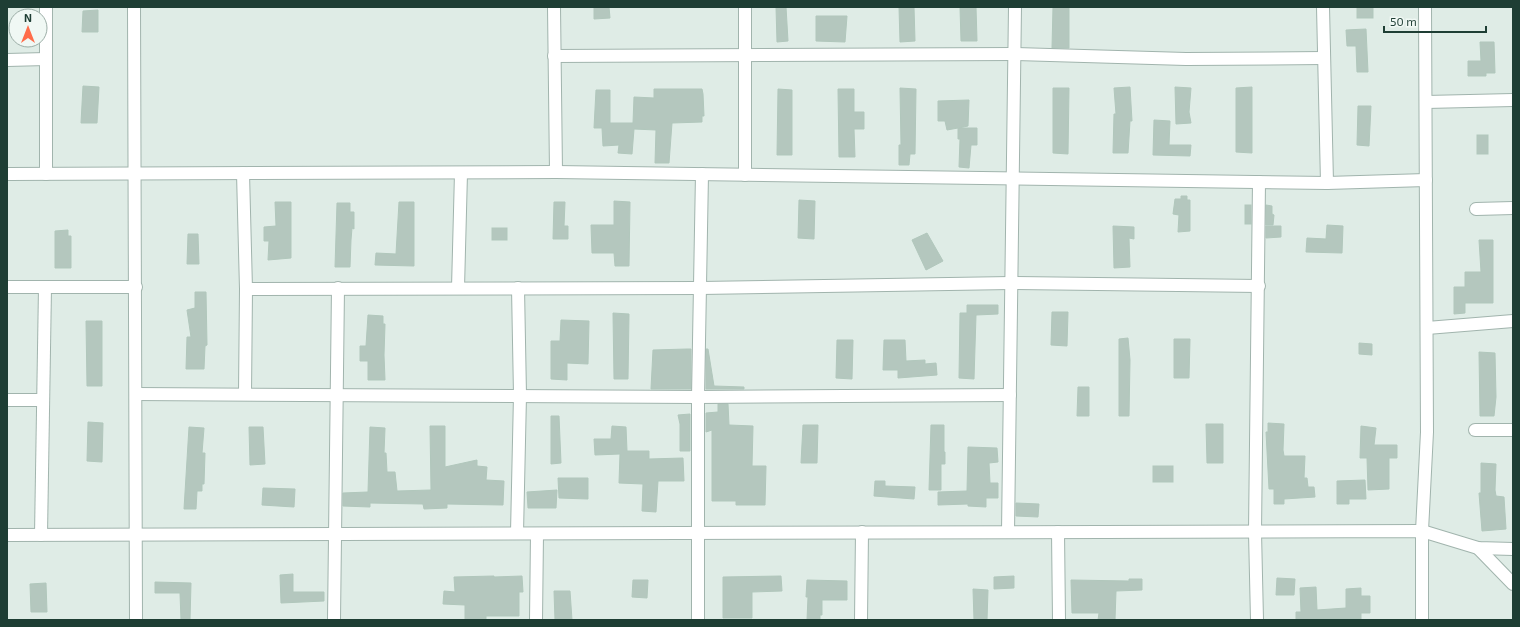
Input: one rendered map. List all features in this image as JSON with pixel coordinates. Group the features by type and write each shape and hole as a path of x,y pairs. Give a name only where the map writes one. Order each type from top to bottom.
{"street":[{"path":"46,7 46,174"},
{"path":"134,7 136,620"},
{"path":"554,7 556,172"},
{"path":"745,7 745,175"},
{"path":"1008,532 1014,178 1015,7"},
{"path":"1323,7 1327,183"},
{"path":"1422,620 1422,531 1427,432 1426,7"},
{"path":"554,56 1014,54 1186,59 1324,58"},
{"path":"7,60 46,59"},
{"path":"1426,102 1513,100"},
{"path":"7,174 556,172 1327,183 1426,180"},
{"path":"243,173 246,289 245,394"},
{"path":"458,288 461,173"},
{"path":"698,620 698,397 702,174"},
{"path":"1257,620 1254,532 1259,286 1259,182"},
{"path":"1476,209 1513,208"},
{"path":"246,289 701,288 1012,283 1259,286"},
{"path":"7,287 136,287"},
{"path":"41,535 45,287"},
{"path":"334,620 338,288"},
{"path":"517,533 520,395 518,288"},
{"path":"1427,328 1513,321"},
{"path":"136,394 698,397 1010,396"},
{"path":"7,400 43,400"},
{"path":"1476,430 1513,430"},
{"path":"7,535 1422,531 1478,548 1513,549"},
{"path":"861,620 862,532"},
{"path":"1058,532 1059,620"},
{"path":"536,620 537,534"},
{"path":"1478,548 1513,584"}],"building":[{"path":"594,7 609,7 610,18 594,19"},
{"path":"776,7 786,7 788,41 777,42"},
{"path":"899,7 914,7 915,41 900,42"},
{"path":"960,7 976,7 977,41 961,41"},
{"path":"1053,7 1069,7 1069,48 1052,48"},
{"path":"1357,7 1373,7 1373,18 1357,18"},
{"path":"98,10 98,32 82,32 83,11"},
{"path":"816,16 847,16 845,42 816,41"},
{"path":"1366,29 1368,72 1357,72 1356,46 1347,46 1346,30"},
{"path":"1480,42 1494,42 1495,73 1486,73 1486,76 1468,76 1468,61 1481,61"},
{"path":"83,86 99,87 97,123 81,123"},
{"path":"1130,87 1132,121 1130,121 1128,153 1113,153 1114,114 1116,114 1114,88"},
{"path":"1175,87 1191,88 1189,112 1191,123 1176,124"},
{"path":"1252,87 1252,153 1236,152 1236,88"},
{"path":"900,88 916,89 915,154 910,154 909,165 899,165 899,145 901,145"},
{"path":"1053,88 1069,88 1068,154 1053,153"},
{"path":"654,89 702,89 704,116 702,116 702,122 672,123 669,163 655,163 656,130 634,129 632,154 618,153 619,145 603,146 602,128 594,128 596,90 610,90 610,123 633,123 634,97 654,98"},
{"path":"778,89 792,90 792,155 777,155"},
{"path":"838,89 854,89 854,112 864,112 864,129 854,129 855,157 839,157"},
{"path":"969,100 968,126 959,128 977,128 977,145 971,145 969,168 959,167 960,139 958,139 958,128 947,130 945,121 938,121 938,101"},
{"path":"1358,106 1371,106 1369,146 1357,145"},
{"path":"1154,120 1170,121 1169,145 1191,145 1190,156 1153,155"},
{"path":"1477,135 1488,135 1488,154 1477,154"},
{"path":"1181,196 1187,196 1187,200 1190,200 1190,231 1178,232 1179,215 1173,214 1175,199 1181,199"},
{"path":"799,200 815,201 814,239 798,238"},
{"path":"614,201 630,202 629,266 615,266 614,253 592,253 591,225 614,225"},
{"path":"275,202 291,202 291,258 268,260 269,241 264,241 264,227 276,226"},
{"path":"399,202 414,202 414,266 375,265 376,253 396,254"},
{"path":"554,202 565,202 564,226 568,226 568,239 553,239"},
{"path":"337,203 350,203 350,212 354,212 354,229 352,228 350,267 335,267"},
{"path":"1245,205 1251,205 1251,224 1245,224"},
{"path":"1266,205 1272,206 1272,214 1274,215 1273,225 1266,225"},
{"path":"1327,225 1343,226 1342,253 1306,252 1307,238 1326,239"},
{"path":"1113,226 1134,227 1134,239 1129,238 1130,267 1114,268"},
{"path":"1266,226 1281,226 1281,237 1266,238"},
{"path":"492,228 507,228 507,240 492,240"},
{"path":"68,230 68,236 71,236 71,268 55,268 55,231"},
{"path":"927,233 943,261 926,270 912,240"},
{"path":"188,234 198,234 199,264 187,264"},
{"path":"1479,240 1493,240 1493,303 1465,303 1465,313 1454,314 1454,287 1465,287 1465,272 1481,272"},
{"path":"195,292 206,292 207,345 205,346 204,369 186,369 187,337 191,337 187,310 195,308"},
{"path":"967,305 998,305 998,314 976,315 974,379 959,378 960,313 967,313"},
{"path":"1052,312 1068,312 1067,346 1051,345"},
{"path":"613,313 629,314 628,379 614,379"},
{"path":"368,315 383,316 383,324 385,324 385,380 368,380 368,361 360,361 360,346 366,346"},
{"path":"561,320 589,321 588,364 567,363 567,380 551,379 551,341 560,341"},
{"path":"86,321 102,321 102,386 87,386"},
{"path":"1128,338 1130,360 1129,416 1119,416 1119,339"},
{"path":"1174,339 1190,339 1189,378 1174,378"},
{"path":"837,340 853,340 852,379 836,378"},
{"path":"884,340 905,340 906,361 925,360 925,364 936,363 937,375 898,378 898,370 883,370"},
{"path":"1359,343 1372,344 1372,355 1359,354"},
{"path":"691,349 691,389 651,389 653,350"},
{"path":"706,349 708,349 714,386 744,387 744,389 706,389"},
{"path":"1479,352 1495,353 1496,397 1494,416 1480,416"},
{"path":"1078,387 1089,387 1089,416 1077,416"},
{"path":"718,404 728,404 729,425 753,426 752,466 766,466 765,505 736,505 736,501 712,501 712,430 706,432 706,413 718,412"},
{"path":"690,414 690,451 680,451 680,424 678,415"},
{"path":"551,416 559,416 561,463 551,464"},
{"path":"88,422 103,423 102,462 87,461"},
{"path":"1268,423 1284,424 1284,456 1305,456 1304,478 1307,478 1308,487 1314,487 1315,497 1284,499 1284,504 1274,504 1274,489 1269,489 1266,432 1268,432"},
{"path":"1206,424 1223,424 1223,463 1207,463"},
{"path":"803,425 818,425 817,463 801,463"},
{"path":"931,425 944,425 945,464 941,464 941,490 929,490"},
{"path":"430,426 445,426 445,467 477,460 477,466 487,467 486,480 504,481 503,505 447,504 447,508 424,509 423,504 370,503 370,507 343,506 343,493 368,492 370,427 385,428 384,453 386,453 387,472 395,472 397,491 431,490"},
{"path":"612,426 626,427 627,451 649,451 649,459 683,458 684,481 658,481 656,512 642,511 643,484 619,483 620,454 595,455 594,439 611,439"},
{"path":"1361,426 1376,428 1374,445 1397,445 1397,458 1389,458 1389,489 1368,490 1367,458 1360,458"},
{"path":"189,427 204,428 202,453 205,453 204,484 202,484 202,491 197,491 196,509 184,509"},
{"path":"249,427 263,427 265,464 250,465"},
{"path":"968,447 997,448 998,462 989,463 990,483 998,483 998,498 986,498 986,507 968,506 968,504 938,505 938,492 967,491"},
{"path":"1481,463 1496,464 1495,490 1496,496 1504,497 1506,529 1482,531 1479,493 1481,493"},
{"path":"1153,466 1173,466 1173,482 1153,482"},
{"path":"558,478 588,478 588,499 559,498"},
{"path":"1365,480 1366,499 1349,499 1349,504 1337,504 1337,481"},
{"path":"875,481 885,481 885,486 915,487 914,499 874,496"},
{"path":"263,488 295,489 294,507 262,505"},
{"path":"557,490 556,508 528,508 527,492"},
{"path":"1016,503 1039,504 1038,517 1016,516"},
{"path":"293,574 293,592 324,592 324,601 281,603 280,575"},
{"path":"522,576 523,592 519,592 519,616 486,616 486,620 465,620 465,605 443,604 444,591 455,592 454,577"},
{"path":"781,576 782,591 752,592 752,618 723,618 723,577"},
{"path":"1014,576 1014,588 994,589 994,577"},
{"path":"1277,578 1295,579 1294,595 1276,595"},
{"path":"1129,579 1142,579 1142,590 1116,591 1115,620 1098,620 1099,613 1072,613 1071,580 1129,581"},
{"path":"633,580 648,580 647,598 632,597"},
{"path":"807,580 847,581 847,600 822,600 822,615 820,615 820,620 807,620"},
{"path":"155,582 191,583 190,620 181,620 180,593 155,593"},
{"path":"46,583 47,612 31,612 30,584"},
{"path":"1316,587 1317,610 1346,608 1346,589 1361,588 1361,596 1370,596 1370,613 1361,613 1361,619 1296,620 1296,612 1301,612 1300,588"},
{"path":"973,589 988,590 987,620 974,620"},
{"path":"554,591 570,591 572,620 555,620"}]}
